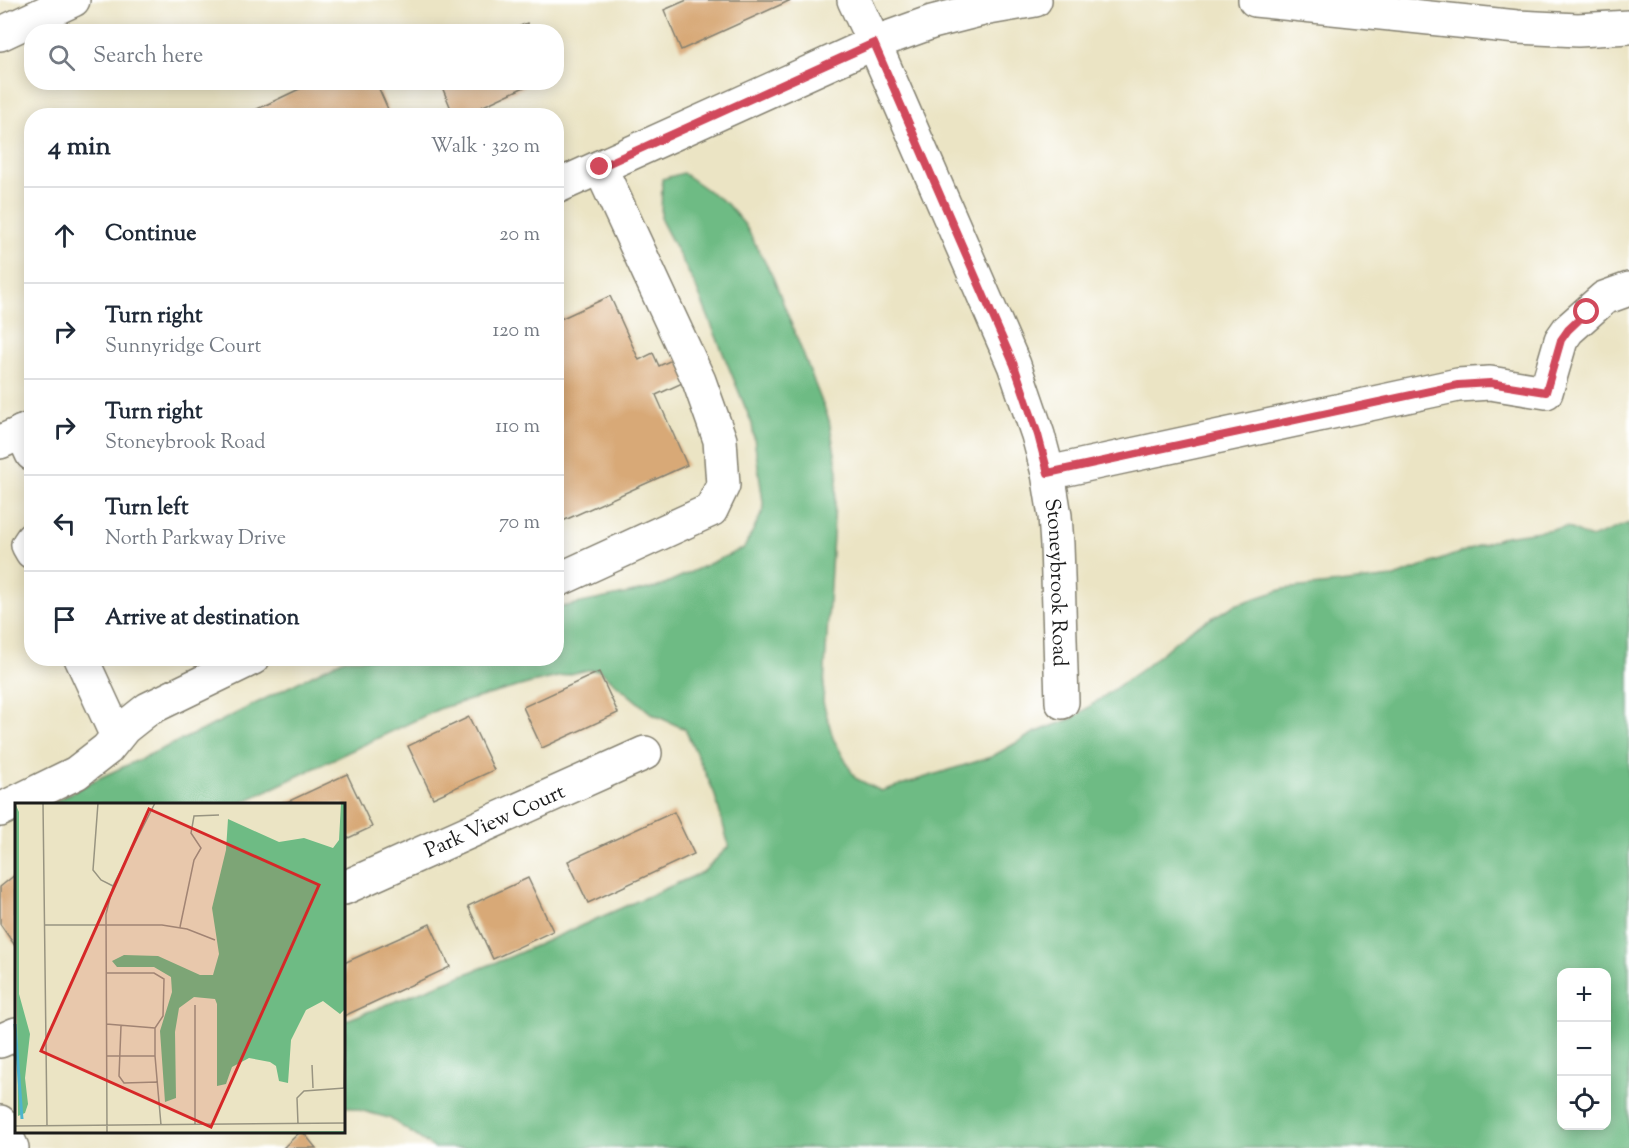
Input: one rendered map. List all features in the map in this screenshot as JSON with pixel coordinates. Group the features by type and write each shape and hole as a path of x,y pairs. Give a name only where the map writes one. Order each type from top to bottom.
{"street":[{"path":"0,34 73,0"},
{"name":"Stoneybrook Road","path":"854,0 1014,365 1038,435 1048,473 1055,516 1062,702"},
{"path":"564,183 874,43 932,22 983,9 1035,0"},
{"path":"1255,0 1517,27 1578,30 1629,27"},
{"path":"564,577 711,510 723,485 720,440 699,381 600,167"},
{"path":"1048,473 1458,385 1490,383 1546,392 1561,340 1568,330 1604,298 1629,289"},
{"path":"85,666 117,736"},
{"path":"0,810 76,773 107,749 124,728 148,709 237,666"},
{"name":"Park View Court","path":"345,888 645,753"},
{"path":"0,1041 15,1034"},
{"path":"0,1122 12,1148"}],"green space":[{"path":"683,173 727,204 745,225 773,277 829,420 838,471 823,702 833,738 855,778 881,791 991,757 1034,733 1073,718 1144,668 1188,631 1235,605 1284,589 1394,577 1505,536 1567,527 1591,538 1629,523 1629,1148 434,1148 389,1118 345,1106 345,1021 510,957 703,872 729,846 714,792 685,729 652,714 599,670 588,670 441,708 241,803 52,803 330,666 564,666 564,607 658,587 744,548 764,509 752,424 696,287 661,220 662,179"}],"building":[{"path":"687,0 791,0 681,50 664,10"},
{"path":"297,90 380,90 387,108 259,108"},
{"path":"443,90 518,90 479,108 451,108"},
{"path":"610,296 639,360 653,353 659,366 678,357 689,380 656,395 687,465 564,520 564,317"},
{"path":"599,672 618,713 542,748 523,707"},
{"path":"469,717 494,770 433,798 408,746"},
{"path":"347,774 372,827 345,840 345,803 287,802"},
{"path":"674,812 694,854 588,903 568,861"},
{"path":"15,875 15,946 0,924 0,887"},
{"path":"528,878 553,931 493,959 468,906"},
{"path":"430,924 450,967 345,1016 345,963"},
{"path":"299,1133 304,1133 316,1148 283,1148"}],"route":[{"path":"600,167 874,43 1014,365 1038,435 1048,473 1458,385 1490,383 1546,392 1561,340 1587,312"}]}
